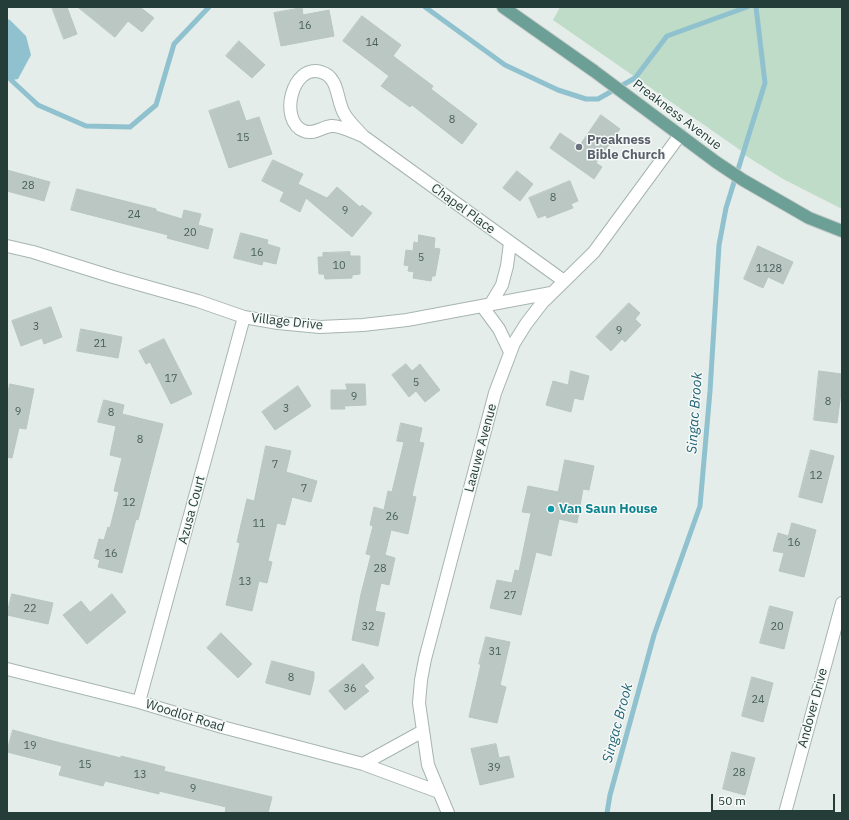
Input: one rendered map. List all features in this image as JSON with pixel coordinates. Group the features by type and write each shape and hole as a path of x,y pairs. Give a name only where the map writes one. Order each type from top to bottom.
{"main road":[{"name":"Preakness Avenue","path":"503,7 624,93 729,171 808,218 842,231"}],"street":[{"name":"Chapel Place","path":"363,136 331,126 313,132 304,131 296,125 292,116 290,105 292,93 297,82 304,75 310,72 320,71 328,75 334,83 344,114 363,136 564,281"},
{"name":"Laauwe Avenue","path":"448,813 428,765 419,703 421,680 495,393 514,343 526,324 542,302 594,252 680,135"},
{"path":"510,243 507,266 502,285 486,306 510,352"},
{"name":"Village Drive","path":"7,246 33,252 198,301 244,317 278,323 320,327 364,326 407,320 551,293"},
{"name":"Azusa Court","path":"139,702 244,317"},
{"name":"Andover Drive","path":"785,813 842,603"},
{"name":"Woodlot Road","path":"7,669 139,702 222,727 363,764 439,792"},
{"path":"363,764 423,731"}],"green space":[{"path":"560,7 842,7 842,209 783,179 743,154 743,152 553,20"}],"water":[{"path":"7,19 10,20 26,36 31,55 18,79 7,81"}],"building":[{"path":"52,7 67,7 77,34 64,39"},
{"path":"78,7 140,7 154,18 142,32 128,21 115,37"},
{"path":"302,8 303,15 329,10 334,36 281,46 274,13"},
{"path":"362,16 401,45 393,56 433,86 431,89 477,124 462,144 412,105 410,107 381,86 389,76 343,41"},
{"path":"239,41 265,65 252,78 226,56"},
{"path":"239,101 246,121 259,117 272,154 229,168 209,111"},
{"name":"Preakness Bible Church","path":"601,115 620,129 596,163 602,167 594,179 550,148 560,133 579,146"},
{"path":"273,160 303,174 298,184 327,198 337,187 360,207 362,205 372,213 352,237 306,198 300,212 280,201 284,192 262,181"},
{"path":"7,170 50,182 44,201 7,191"},
{"path":"517,171 533,184 520,201 503,188"},
{"path":"570,181 578,201 571,204 573,208 547,218 546,215 538,218 529,198"},
{"path":"77,189 156,209 156,211 182,219 184,210 201,214 198,225 213,229 208,249 167,238 168,235 71,210"},
{"path":"241,233 268,240 267,244 280,248 276,264 263,261 262,265 234,258"},
{"path":"419,235 435,238 434,248 440,249 435,276 432,276 431,281 413,278 414,272 408,271 409,266 404,265 406,250 413,251 414,242 418,243"},
{"path":"758,246 793,262 783,284 768,277 763,288 744,279"},
{"path":"350,252 350,256 360,256 360,274 352,275 352,278 325,279 324,274 319,274 318,257 323,257 323,253"},
{"path":"629,303 640,313 635,319 641,325 625,342 622,339 611,351 596,337"},
{"path":"51,307 62,337 44,344 42,338 21,346 12,321"},
{"path":"81,329 122,337 118,358 77,351"},
{"path":"164,339 192,394 171,404 150,362 146,364 139,351"},
{"path":"406,364 412,371 420,364 440,390 425,402 416,391 409,397 392,375"},
{"path":"571,371 589,376 583,400 574,398 571,412 546,405 553,381 568,385"},
{"path":"819,371 842,374 837,423 814,420"},
{"path":"10,384 34,389 26,429 19,428 12,458 7,457 7,398"},
{"path":"346,384 365,384 366,405 344,406 345,409 331,409 331,390 347,390"},
{"path":"298,386 311,406 275,430 262,412"},
{"path":"104,400 124,405 122,414 163,424 138,520 136,519 122,573 98,567 100,560 94,558 99,539 104,540 108,527 110,528 119,492 114,491 122,458 110,455 116,426 98,422"},
{"path":"401,423 422,428 419,442 424,443 412,496 416,497 408,534 391,530 385,555 395,558 389,585 381,583 375,611 385,613 378,646 352,640 361,594 371,555 366,554 373,526 370,525 374,507 384,510 388,491 392,492 404,442 397,441"},
{"path":"266,446 291,451 286,472 317,481 311,502 292,497 285,525 277,523 268,561 272,562 267,583 259,581 252,611 226,605 240,543 237,542 247,499 254,501"},
{"path":"811,450 834,456 822,503 799,497"},
{"name":"Van Saun House","path":"565,460 594,466 589,490 583,489 577,523 559,519 551,556 536,552 521,615 490,608 497,580 512,583 515,570 519,571 531,513 522,512 528,486 558,492"},
{"path":"792,523 816,530 804,577 779,571 784,553 773,551 778,533 788,536"},
{"path":"12,594 53,603 48,624 7,615"},
{"path":"112,594 126,612 87,644 63,615 81,601 90,612"},
{"path":"770,606 793,612 784,649 760,643"},
{"path":"221,633 252,664 238,678 207,648"},
{"path":"486,637 510,642 500,685 506,687 497,723 469,717 481,664 479,664"},
{"path":"272,661 314,672 310,695 266,683"},
{"path":"363,664 374,678 364,686 369,691 345,710 329,691"},
{"path":"752,677 773,683 763,722 742,716"},
{"path":"13,730 121,758 121,756 165,767 164,771 272,797 268,813 225,813 226,807 159,791 159,794 105,781 103,786 59,775 62,766 7,752"},
{"path":"496,744 499,758 509,756 514,777 480,785 471,749"},
{"path":"732,752 755,758 745,795 723,789"}],"waterway":[{"path":"11,80 38,105 86,126 130,127 156,105 174,44 209,7"},
{"path":"425,7 505,65 558,90 586,99 598,99 635,78 667,36 747,7"},
{"name":"Singac Brook","path":"607,813 610,795 654,635 700,506 710,391 719,245 726,208 765,83 756,7"}],"place":[{"name":"Preakness Bible Church","path":"579,147"},
{"name":"Van Saun House","path":"551,509"}]}
